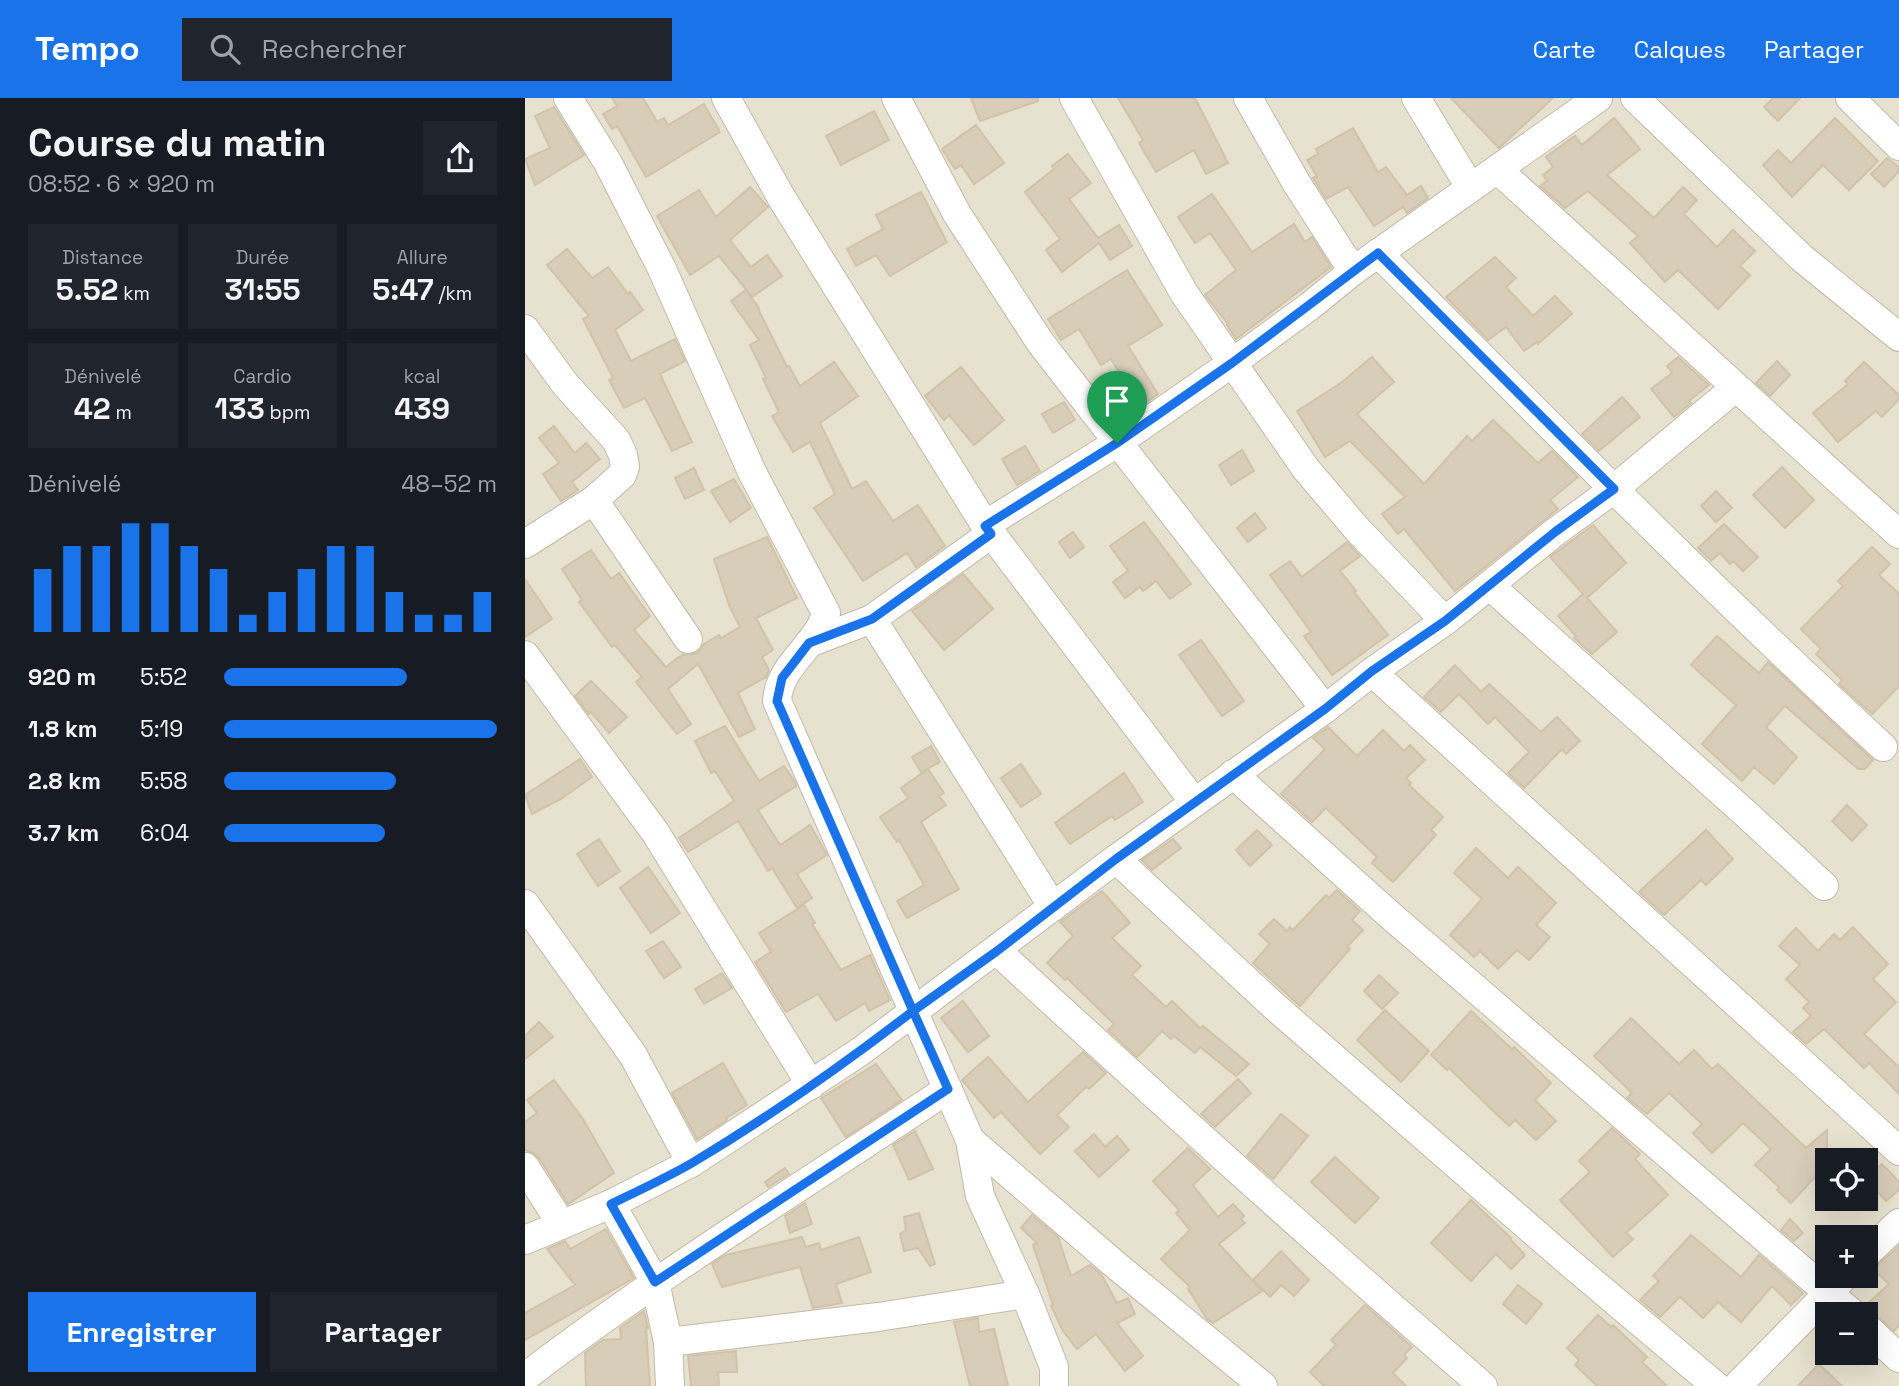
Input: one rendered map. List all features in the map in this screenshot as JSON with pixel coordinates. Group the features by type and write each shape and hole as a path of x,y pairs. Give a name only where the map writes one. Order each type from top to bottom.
{"street":[{"path":"568,98 608,163 662,269 752,472 826,613 823,624 782,678 777,701 970,1140 980,1196 1025,1294 1054,1367 1054,1386"},
{"path":"726,98 781,197 988,530 1194,802"},
{"path":"896,98 957,214 1040,342 1325,709"},
{"path":"1074,98 1184,293 1306,469 1356,529 1445,621"},
{"path":"1248,98 1297,184 1353,271"},
{"path":"1416,98 1470,187"},
{"path":"809,643 872,619 988,530 1232,363 1353,271 1598,98"},
{"path":"1635,98 1804,259 1899,337"},
{"path":"1850,98 1899,146"},
{"path":"1498,170 1735,388 1899,534"},
{"path":"1378,253 1614,489 1823,693 1883,747"},
{"path":"525,329 565,384 616,440 625,467 622,475 594,500 525,544"},
{"path":"525,1240 611,1204 691,1163 861,1051 1116,859 1325,709 1372,671 1445,621 1555,532 1614,489 1735,388"},
{"path":"594,500 688,639"},
{"path":"1490,586 1824,887"},
{"path":"872,619 1053,907"},
{"path":"525,655 655,832 811,1085"},
{"path":"1372,671 1899,1151"},
{"path":"1233,774 1391,916 1815,1266"},
{"path":"1116,859 1274,1006 1716,1386"},
{"path":"525,904 633,1055 691,1163"},
{"path":"997,951 1383,1300 1483,1386"},
{"path":"525,1377 655,1282 948,1089"},
{"path":"970,1140 1263,1386"},
{"path":"525,1167 562,1225"},
{"path":"611,1204 655,1282 668,1342 670,1386"},
{"path":"1878,1243 1899,1223"},
{"path":"1737,1386 1833,1288"},
{"path":"668,1342 878,1317 1025,1294"},
{"path":"1878,1338 1899,1358"}],"shaded area":[{"path":"525,98 1899,98 1899,1386 525,1386"}],"building":[{"path":"612,98 643,98 657,122 664,118 668,125 704,104 720,132 646,177 617,126 612,129 603,114 617,106"},
{"path":"971,98 1038,98 1038,101 980,121"},
{"path":"1118,98 1195,98 1228,163 1206,174 1194,150 1156,172 1139,143 1143,140"},
{"path":"1451,98 1553,98 1499,148"},
{"path":"1773,98 1800,98 1778,121 1764,107"},
{"path":"554,107 584,155 535,185 525,159 550,148 535,116"},
{"path":"874,111 889,140 841,165 826,136"},
{"path":"1614,118 1640,149 1607,175 1654,218 1683,187 1697,200 1684,214 1717,247 1733,230 1755,251 1740,266 1750,275 1718,309 1678,270 1665,282 1630,243 1638,236 1588,191 1565,208 1540,186 1547,181 1543,175 1553,167 1546,157 1575,136 1582,145"},
{"path":"1835,118 1878,161 1849,190 1823,165 1792,197 1763,165 1778,150 1791,163"},
{"path":"976,125 1004,163 974,184 961,165 955,169 942,149"},
{"path":"1353,128 1378,172 1386,167 1407,195 1421,186 1428,198 1407,213 1403,207 1374,226 1348,187 1326,199 1313,178 1317,176 1307,160 1318,154 1316,149"},
{"path":"1068,154 1091,183 1069,199 1098,238 1119,225 1132,246 1110,260 1099,243 1062,272 1046,250 1060,239 1025,192"},
{"path":"1887,158 1899,167 1899,171 1884,187 1871,174"},
{"path":"750,187 768,207 730,240 751,267 767,255 782,276 752,297 719,256 690,275 657,216 699,190 716,217"},
{"path":"921,192 947,242 890,276 876,255 856,266 847,249 883,229 876,215"},
{"path":"1212,194 1252,252 1294,224 1305,242 1312,237 1331,267 1236,339 1205,295 1236,270 1210,233 1195,243 1178,217"},
{"path":"567,249 592,278 608,267 643,310 615,330 631,361 675,339 685,361 660,374 692,442 672,451 645,398 624,408 609,380 613,378 583,319 589,316 547,265"},
{"path":"1495,257 1516,278 1506,287 1533,316 1555,296 1572,314 1538,344 1537,342 1524,351 1506,327 1488,340 1446,297"},
{"path":"1127,270 1162,325 1128,346 1158,394 1141,406 1111,359 1101,365 1079,329 1061,340 1048,319"},
{"path":"746,290 759,308 787,367 789,366 800,386 834,362 858,396 820,423 852,489 866,481 893,521 918,505 945,546 916,567 907,553 863,581 814,508 835,494 810,442 793,452 772,416 779,412 750,345 759,340 731,301"},
{"path":"1372,357 1394,382 1357,414 1424,484 1467,436 1472,441 1493,420 1538,463 1552,451 1578,477 1550,500 1558,509 1455,591 1404,529 1398,534 1382,514 1405,497 1350,441 1325,457 1297,411 1341,383"},
{"path":"1678,357 1709,385 1674,417 1651,389 1672,373 1667,366"},
{"path":"1777,361 1790,375 1770,396 1756,383"},
{"path":"1864,362 1899,395 1899,399 1882,417 1876,411 1838,442 1813,413 1848,384 1845,381"},
{"path":"961,367 1004,420 974,445 949,415 944,420 925,396"},
{"path":"1622,397 1640,417 1599,451 1582,434"},
{"path":"1064,402 1075,420 1053,433 1042,414"},
{"path":"554,426 575,453 586,443 600,459 572,482 578,490 561,501 543,474 559,463 539,438"},
{"path":"1025,446 1040,471 1017,485 1002,459"},
{"path":"1242,450 1254,471 1231,485 1219,465"},
{"path":"1782,467 1814,500 1785,528 1753,495"},
{"path":"694,468 704,490 685,499 675,478"},
{"path":"734,479 751,508 730,522 711,491"},
{"path":"1716,491 1732,508 1716,522 1701,506"},
{"path":"1255,513 1266,528 1248,542 1237,528"},
{"path":"1144,522 1191,584 1170,599 1156,581 1143,591 1140,587 1125,598 1113,582 1128,571 1110,546"},
{"path":"1724,524 1758,557 1743,571 1733,561 1730,564 1720,553 1711,561 1698,548"},
{"path":"1593,525 1626,563 1587,598 1617,632 1592,654 1574,638 1576,636 1558,616 1583,594 1550,557"},
{"path":"1073,532 1084,547 1070,558 1059,542"},
{"path":"767,537 797,598 756,618 773,650 762,657 769,670 766,677 738,693 755,729 739,737 698,664 668,689 691,724 677,734 636,682 642,677 615,645 612,647 579,602 582,600 562,569 591,550 611,579 619,573 650,616 634,630 666,667 683,655 697,653 704,644 719,635 721,638 740,627 729,605 714,559"},
{"path":"1347,542 1360,556 1340,571 1388,635 1332,675 1304,636 1311,632 1270,575 1290,561 1302,577"},
{"path":"1872,547 1890,564 1879,575 1899,594 1899,686 1872,714 1839,684 1842,680 1816,654 1821,649 1801,629 1843,586 1838,581"},
{"path":"963,574 993,609 944,650 912,611"},
{"path":"525,579 552,619 525,637"},
{"path":"1717,636 1759,673 1768,662 1873,760 1865,769 1858,769 1785,706 1766,727 1797,757 1774,784 1754,767 1742,781 1702,744 1736,705 1691,665"},
{"path":"1201,640 1244,701 1222,716 1179,655"},
{"path":"1455,665 1481,692 1489,684 1541,732 1557,717 1580,741 1566,754 1562,749 1524,788 1508,773 1529,752 1495,717 1488,724 1459,694 1441,712 1424,697"},
{"path":"591,681 627,717 609,733 575,696"},
{"path":"725,726 759,781 784,766 795,782 796,786 758,810 780,845 810,825 827,855 797,874 812,898 797,908 772,868 768,871 738,821 688,852 679,838 734,801 715,771 711,773 695,741"},
{"path":"1328,727 1357,756 1383,730 1404,751 1410,745 1425,760 1406,778 1411,783 1409,785 1443,817 1431,830 1436,835 1393,882 1372,863 1377,857 1326,808 1312,822 1281,794 1325,749 1313,738"},
{"path":"931,746 940,762 921,772 912,757"},
{"path":"580,759 592,777 561,799 532,814 525,795"},
{"path":"1021,764 1041,794 1021,807 1001,778"},
{"path":"928,769 944,793 939,796 946,805 921,822 959,889 907,918 897,901 924,885 899,840 897,842 880,817 908,798 901,788"},
{"path":"1124,773 1143,802 1115,820 1112,816 1070,844 1055,823"},
{"path":"1847,805 1867,825 1852,841 1832,821"},
{"path":"1257,830 1272,845 1250,866 1236,850"},
{"path":"1706,830 1733,859 1706,885 1701,880 1664,915 1639,892"},
{"path":"599,839 620,871 598,886 577,854"},
{"path":"1173,839 1181,848 1152,870 1142,860"},
{"path":"1476,848 1508,878 1518,867 1556,903 1536,925 1550,937 1529,960 1517,950 1498,969 1480,951 1474,957 1450,935 1482,899 1454,873"},
{"path":"648,867 680,913 651,933 620,888"},
{"path":"1337,890 1360,911 1352,920 1363,930 1347,947 1350,949 1300,1006 1253,963 1270,944 1259,934 1274,919 1287,931 1290,927 1293,930 1326,895 1329,898"},
{"path":"1102,891 1130,923 1112,938 1141,966 1132,975 1166,1007 1172,1001 1200,1028 1203,1026 1249,1064 1236,1076 1200,1047 1195,1053 1174,1036 1171,1039 1162,1031 1137,1057 1108,1030 1114,1024 1067,978 1065,980 1047,963 1073,936 1060,922"},
{"path":"804,905 815,923 812,924 841,970 870,955 890,1000 869,1011 865,1003 836,1021 818,994 786,1012 755,962 771,952 759,933"},
{"path":"1853,927 1888,964 1873,979 1896,1002 1864,1034 1899,1067 1899,1094 1869,1063 1864,1068 1824,1029 1806,1044 1793,1032 1811,1016 1803,1008 1809,1002 1786,979 1800,965 1779,946 1796,928 1818,951 1834,934 1840,940"},
{"path":"663,941 681,967 664,978 646,951"},
{"path":"722,973 732,988 704,1004 695,989"},
{"path":"1379,975 1398,993 1382,1009 1364,991"},
{"path":"963,1001 989,1036 968,1052 941,1018"},
{"path":"1385,1010 1429,1051 1401,1082 1357,1040"},
{"path":"1471,1011 1551,1083 1535,1100 1556,1121 1536,1140 1515,1120 1509,1126 1449,1068 1447,1070 1431,1055"},
{"path":"1631,1018 1679,1064 1694,1050 1712,1069 1718,1064 1806,1148 1827,1130 1827,1148 1815,1148 1815,1179 1791,1203 1777,1190 1779,1187 1755,1165 1771,1149 1743,1123 1712,1153 1693,1133 1702,1124 1669,1093 1647,1114 1627,1098 1632,1093 1594,1056"},
{"path":"539,1022 553,1037 525,1059 525,1036"},
{"path":"1083,1052 1106,1073 1089,1089 1086,1087 1057,1115 1069,1127 1040,1154 1001,1112 994,1118 962,1080 988,1057 1028,1102"},
{"path":"723,1063 747,1105 697,1139 672,1093"},
{"path":"876,1064 902,1100 846,1137 821,1098"},
{"path":"1238,1079 1251,1093 1215,1127 1201,1114"},
{"path":"554,1080 583,1119 614,1173 568,1204 539,1158 525,1150 525,1122 537,1113 527,1100"},
{"path":"1281,1114 1308,1136 1273,1179 1247,1156"},
{"path":"1612,1128 1640,1154 1635,1159 1668,1195 1626,1233 1633,1239 1613,1257 1560,1200 1590,1172 1579,1161"},
{"path":"915,1131 933,1169 909,1180 893,1145"},
{"path":"1094,1134 1105,1147 1117,1136 1129,1150 1099,1177 1075,1151"},
{"path":"1188,1148 1210,1169 1193,1185 1218,1217 1233,1204 1244,1216 1241,1219 1245,1223 1219,1244 1262,1291 1213,1323 1207,1319 1188,1289 1190,1287 1161,1259 1190,1230 1176,1213 1179,1210 1153,1181"},
{"path":"1335,1157 1379,1198 1355,1223 1311,1182"},
{"path":"1882,1164 1899,1182 1899,1190 1886,1201 1878,1192 1878,1168"},
{"path":"785,1168 789,1174 768,1187 765,1182"},
{"path":"1471,1200 1525,1255 1511,1269 1496,1254 1471,1281 1431,1243"},
{"path":"805,1203 812,1224 790,1233 785,1216"},
{"path":"919,1213 935,1264 930,1266 918,1248 904,1251 900,1234 906,1230 904,1217"},
{"path":"1032,1215 1058,1237 1071,1276 1090,1265 1101,1274 1117,1303 1128,1298 1135,1314 1117,1323 1143,1356 1125,1371 1096,1334 1077,1349 1063,1331 1051,1306 1053,1305 1033,1245 1037,1243 1021,1228"},
{"path":"1790,1219 1803,1233 1794,1241 1781,1230"},
{"path":"606,1229 634,1278 525,1340 525,1313 575,1285 547,1249 565,1241 570,1249"},
{"path":"1691,1235 1741,1277 1759,1255 1803,1293 1791,1305 1772,1286 1741,1322 1718,1302 1703,1318 1680,1297 1660,1317 1640,1300 1659,1281 1653,1276"},
{"path":"802,1237 806,1247 819,1243 821,1250 859,1237 871,1272 836,1284 842,1303 813,1308 800,1267 722,1287 712,1264 726,1255"},
{"path":"1899,1246 1899,1325 1894,1331 1878,1318 1878,1302 1869,1302 1889,1284 1878,1274 1878,1265"},
{"path":"1281,1251 1309,1280 1294,1296 1281,1285 1270,1297 1253,1280"},
{"path":"1518,1285 1542,1304 1526,1324 1503,1304"},
{"path":"1365,1305 1412,1347 1404,1355 1407,1358 1393,1373 1406,1386 1324,1386 1310,1372 1336,1345 1331,1340"},
{"path":"644,1311 648,1328 650,1386 586,1386 585,1353 603,1340 621,1339 620,1328"},
{"path":"1598,1315 1611,1327 1613,1325 1647,1357 1642,1362 1667,1386 1597,1386 1575,1365 1579,1360 1567,1348"},
{"path":"978,1318 979,1332 994,1329 1008,1386 970,1386 954,1322"},
{"path":"736,1351 737,1372 718,1372 719,1386 691,1386 688,1356"},
{"path":"1820,1365 1842,1386 1798,1386"}],"route":[{"path":"1117,443 985,526 991,534 872,619 809,643 782,678 777,701 913,1011 861,1051 757,1121 691,1163 611,1204 655,1282 948,1089 913,1011 997,951 1116,859 1325,709 1372,671 1445,621 1555,532 1614,489 1378,253 1232,363 1117,443"}]}
